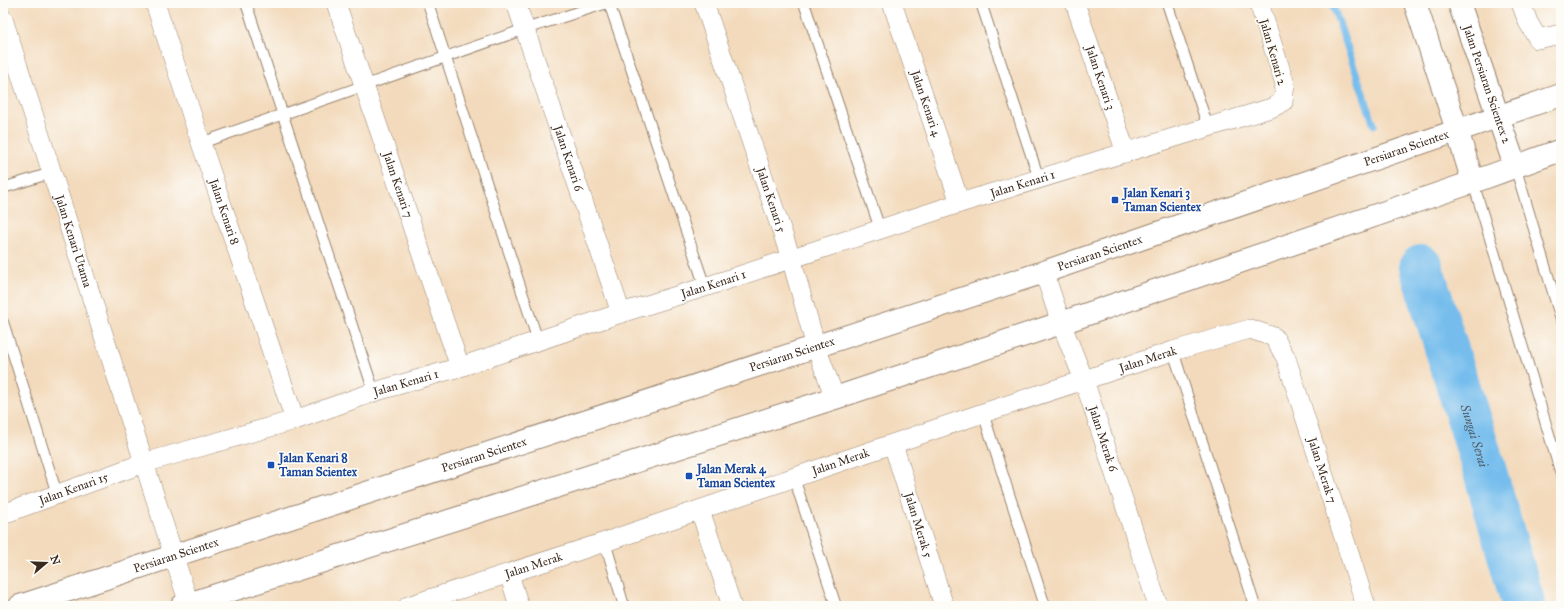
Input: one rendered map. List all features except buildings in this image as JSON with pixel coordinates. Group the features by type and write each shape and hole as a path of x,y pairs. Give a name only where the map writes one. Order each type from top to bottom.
{"street":[{"name":"Jalan Kenari 8","path":"155,3 295,420"},
{"name":"Jalan Kenari 7","path":"336,3 460,367"},
{"name":"Jalan Kenari 6","path":"516,3 621,313"},
{"name":"Jalan Kenari 5","path":"704,3 791,258 816,347 835,398"},
{"name":"Jalan Kenari 4","path":"892,3 960,204"},
{"name":"Jalan Kenari 3","path":"1075,3 1126,153"},
{"name":"Jalan Kenari 2","path":"1259,3 1285,84 1283,102"},
{"path":"1415,3 1473,182"},
{"name":"Jalan Persiaran Scientex 2","path":"1459,3 1515,166"},
{"path":"1521,3 1528,22 1538,39 1561,34"},
{"name":"Jalan Kenari Utama","path":"3,19 174,556 185,605"},
{"name":"Persiaran Scientex","path":"20,606 1044,272 1561,95"},
{"name":"Jalan Kenari 1","path":"144,462 295,420 374,392 538,342 621,313 880,229 1208,126 1271,108 1283,102"},
{"path":"185,605 835,398 1061,323 1473,182 1561,150"},
{"name":"Jalan Merak 6","path":"1044,272 1061,323 1084,380 1158,606"},
{"name":"Jalan Merak","path":"412,605 700,510 982,413 1173,351 1250,329 1274,337"},
{"name":"Jalan Merak 7","path":"1274,337 1286,358 1366,606"},
{"name":"Jalan Merak 5","path":"893,444 944,606"},
{"name":"Jalan Kenari 15","path":"3,514 144,462"},
{"path":"700,510 732,606"},
{"path":"509,574 519,606"}],"lane":[{"path":"246,3 374,392"},
{"path":"428,3 538,342"},
{"path":"201,143 365,87 525,29 608,3 705,287"},
{"path":"804,3 880,229"},
{"path":"981,3 1039,179"},
{"path":"1167,3 1208,126"},
{"path":"1515,166 1561,319"},
{"path":"3,188 51,173"},
{"path":"1473,182 1561,474"},
{"path":"3,322 57,494"},
{"path":"1173,351 1255,606"},
{"path":"982,413 1045,606"},
{"path":"794,478 836,606"},
{"path":"605,542 624,606"}],"waterway":[{"path":"1332,3 1374,125"},
{"name":"Sungai Serai","path":"1421,267 1483,465 1524,606"}],"place":[{"name":"Jalan Kenari 3 Taman Scientex","path":"1115,200"},
{"name":"Jalan Kenari 8 Taman Scientex","path":"271,465"},
{"name":"Jalan Merak 4 Taman Scientex","path":"689,476"}]}
